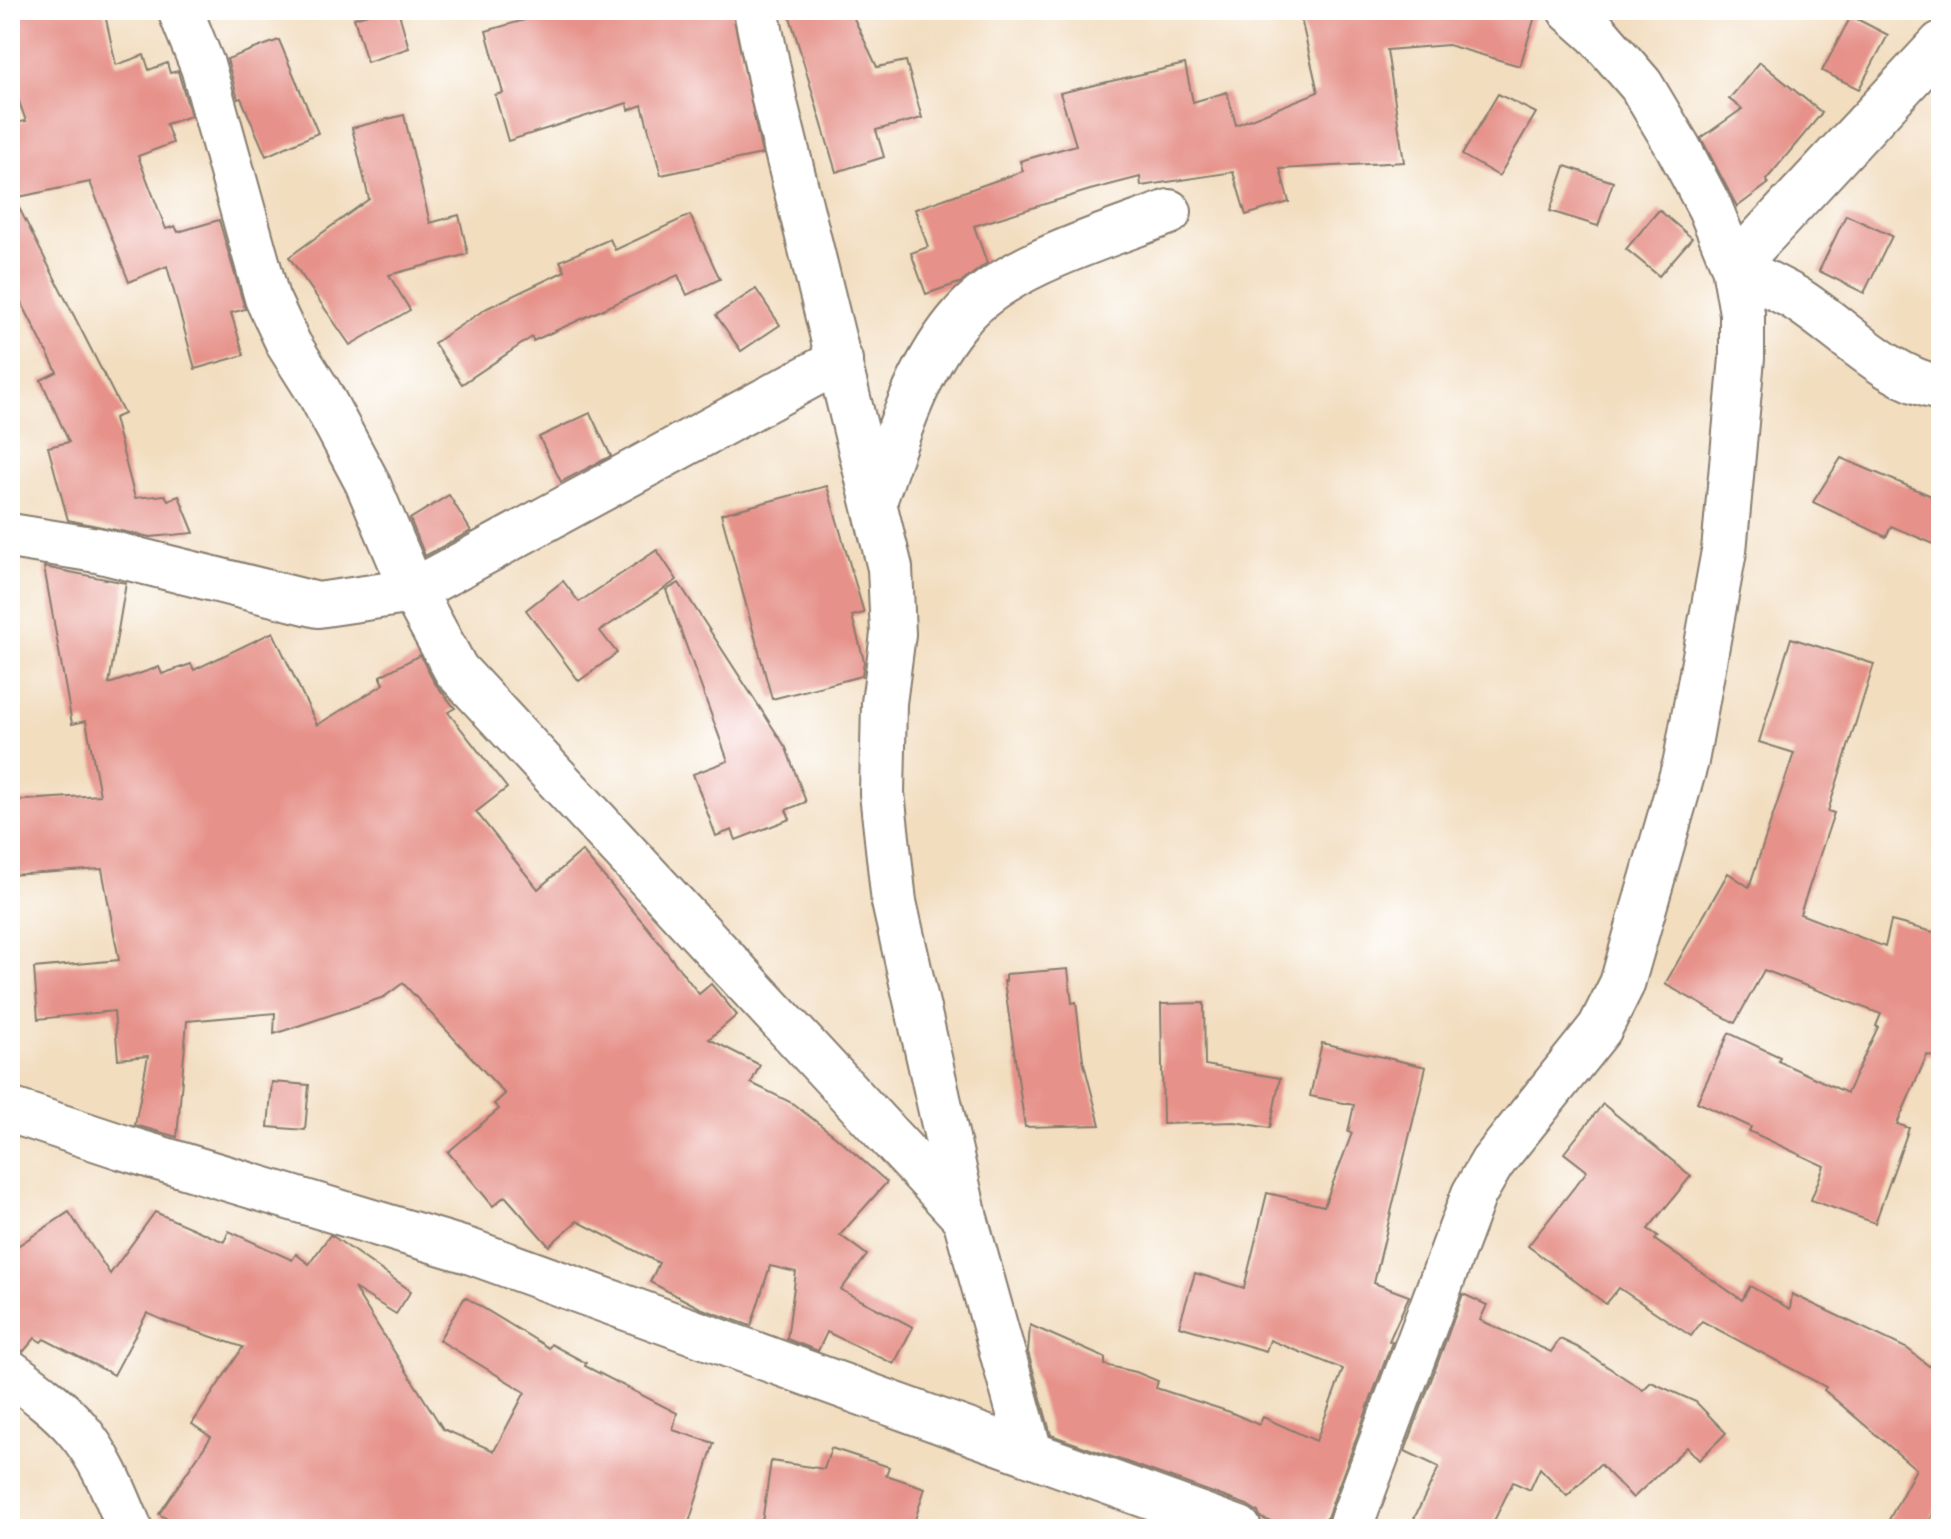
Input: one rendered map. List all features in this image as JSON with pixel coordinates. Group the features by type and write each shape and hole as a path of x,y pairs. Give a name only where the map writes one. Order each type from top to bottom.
{"street":[{"path":"180,10 203,67 267,298 289,345 320,394 367,482 413,591 456,670 965,1218"},
{"path":"756,10 779,119 890,568 893,634 884,703 882,793 894,902 965,1218 1030,1452"},
{"path":"1349,1529 1474,1194 1492,1163 1600,1028 1622,984 1686,761 1724,551 1742,358 1742,313 1734,267 1710,208 1641,85 1597,34 1570,10"},
{"path":"1734,267 1941,44"},
{"path":"875,499 907,409 938,350 962,315 1000,284 1039,264 1169,212"},
{"path":"1734,267 1795,298 1902,375 1941,388"},
{"path":"10,536 97,550 318,605 413,591 840,360"},
{"path":"10,1110 125,1148 469,1251 1239,1529"},
{"path":"10,1372 78,1430 103,1468 130,1529"}],"building":[{"path":"10,10 104,10 116,65 144,55 149,70 167,63 170,73 178,71 191,116 166,124 173,143 138,156 166,229 175,226 178,232 219,220 245,309 231,313 244,355 195,369 167,266 129,282 90,182 14,198 124,414 114,418 135,498 165,495 168,500 179,496 194,533 150,537 68,520 48,447 69,442 41,380 57,372 10,280 10,124 26,121 10,77"},
{"path":"381,10 398,10 409,48 367,62 354,18"},
{"path":"559,10 732,10 762,154 661,175 642,105 629,110 627,103 508,141 495,95 503,93 486,31"},
{"path":"788,10 850,10 877,67 906,61 922,118 876,130 884,157 836,172"},
{"path":"1299,10 1537,10 1520,66 1448,45 1387,50 1404,162 1280,169 1289,202 1246,215 1233,172 1141,186 1140,177 1090,190 974,226 987,263 962,282 926,294 911,253 928,247 915,209 1023,171 1020,161 1076,145 1060,93 1185,64 1193,102 1227,92 1236,125 1318,92"},
{"path":"1851,16 1888,35 1859,89 1822,71"},
{"path":"279,40 318,133 266,156 241,98 238,99 227,59"},
{"path":"1760,62 1822,113 1766,180 1768,184 1737,207 1701,138 1742,109 1729,99"},
{"path":"1498,94 1536,113 1499,176 1462,155"},
{"path":"404,115 430,223 459,215 468,254 389,275 410,310 350,345 289,257 369,199 352,128"},
{"path":"1565,166 1613,182 1598,226 1550,211"},
{"path":"1659,210 1692,238 1659,276 1626,249"},
{"path":"690,215 720,279 687,295 678,275 533,341 532,337 462,384 434,343 487,308 565,271 560,261 610,239 615,250"},
{"path":"1846,215 1892,236 1864,293 1819,271"},
{"path":"756,289 780,325 741,351 716,315"},
{"path":"590,413 611,456 561,482 539,437"},
{"path":"1841,458 1941,500 1941,547 1891,526 1886,537 1813,502"},
{"path":"827,486 864,613 852,616 864,661 862,676 772,699 721,514"},
{"path":"449,495 471,531 425,556 410,519"},
{"path":"657,550 677,580 600,631 617,653 579,681 526,610 563,581 579,602"},
{"path":"44,567 126,583 109,684 159,667 162,674 191,664 194,670 273,632 317,725 384,684 380,676 420,655 434,682 455,708 448,712 507,788 476,812 538,889 582,851 699,994 711,984 737,1015 709,1039 760,1065 751,1083 792,1103 887,1182 840,1235 867,1255 841,1290 913,1327 894,1364 827,1332 818,1351 787,1339 796,1272 770,1266 751,1326 700,1308 650,1282 659,1263 577,1221 549,1246 505,1196 493,1206 448,1152 499,1109 494,1104 505,1094 403,983 384,997 274,1034 275,1013 187,1021 177,1137 135,1125 148,1056 118,1059 114,1011 38,1019 34,968 119,960 102,869 10,875 10,801 100,795 86,721 72,724"},
{"path":"679,583 786,748 806,802 786,810 790,819 736,840 732,830 716,836 693,774 728,761 666,590"},
{"path":"1791,638 1874,664 1828,811 1834,813 1800,914 1885,947 1891,921 1941,934 1941,1059 1927,1055 1897,1124 1909,1128 1875,1223 1811,1200 1824,1166 1749,1131 1751,1127 1697,1102 1729,1033 1780,1057 1778,1061 1847,1093 1881,1014 1764,970 1735,1023 1665,984 1728,873 1749,887 1794,753 1759,742"},
{"path":"1068,969 1072,1003 1076,1002 1083,1060 1100,1125 1025,1127 1004,981 1006,974"},
{"path":"1204,1003 1205,1065 1280,1078 1270,1128 1235,1122 1163,1124 1161,1004"},
{"path":"1322,1043 1426,1067 1374,1283 1409,1296 1389,1341 1392,1342 1325,1529 1292,1529 1261,1518 1247,1505 1051,1435 1028,1352 1030,1325 1105,1358 1105,1365 1158,1381 1156,1388 1230,1412 1259,1425 1263,1417 1316,1441 1343,1369 1270,1340 1266,1351 1179,1326 1195,1273 1244,1288 1267,1193 1324,1206 1352,1133 1348,1132 1354,1105 1310,1096"},
{"path":"272,1082 309,1085 305,1130 268,1127"},
{"path":"1603,1104 1691,1176 1648,1229 1658,1236 1655,1240 1742,1300 1750,1286 1790,1309 1792,1294 1908,1349 1941,1376 1941,1500 1925,1529 1884,1529 1916,1469 1824,1390 1826,1387 1702,1321 1691,1336 1619,1288 1606,1304 1528,1246 1587,1171 1564,1153"},
{"path":"69,1212 110,1274 155,1212 224,1242 229,1231 292,1260 296,1254 309,1264 330,1235 334,1237 411,1291 396,1314 354,1288 443,1429 494,1451 525,1392 439,1340 465,1297 549,1348 551,1344 586,1363 585,1366 677,1413 673,1430 714,1443 687,1529 183,1529 159,1514 211,1437 192,1424 243,1347 147,1313 114,1375 44,1339 41,1342 35,1338 24,1351 10,1347 10,1251"},
{"path":"1463,1294 1487,1305 1480,1320 1551,1352 1560,1339 1643,1390 1651,1382 1696,1402 1726,1433 1699,1460 1687,1447 1633,1498 1600,1464 1567,1496 1540,1468 1530,1490 1513,1482 1490,1529 1409,1529 1439,1467 1405,1451"},
{"path":"831,1448 889,1467 886,1475 925,1488 912,1529 761,1529 771,1461 824,1469"}]}
